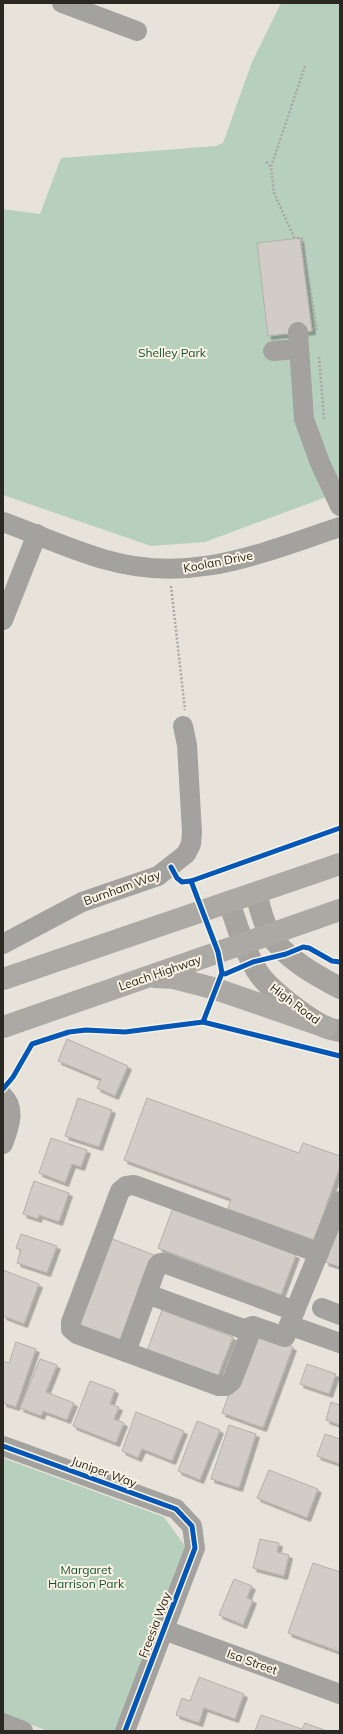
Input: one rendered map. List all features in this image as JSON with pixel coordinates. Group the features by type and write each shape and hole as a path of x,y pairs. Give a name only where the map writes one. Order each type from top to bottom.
{"highway":[{"path":"3,979 256,894 340,864"},
{"name":"Leach Highway","path":"3,1027 340,910"},
{"path":"149,977 174,978 216,989 333,1029"}],"main road":[{"path":"256,894 270,934 286,954 320,978 340,988"},
{"name":"High Road","path":"229,902 244,944 257,970 268,985 302,1012 333,1029"}],"street":[{"path":"62,3 137,31"},
{"path":"273,351 299,341 304,419 310,425 320,463 340,506"},
{"name":"Koolan Drive","path":"3,522 104,559 147,568 169,570 191,569 242,560 340,527"},
{"path":"3,620 37,534"},
{"name":"Burnham Way","path":"4,939 82,902 158,876 186,854 191,844 192,832 184,718"},
{"path":"3,1096 6,1099 11,1119 3,1144"},
{"path":"253,1326 232,1381 226,1386 219,1386 77,1334 72,1329 71,1322 120,1191 126,1186 134,1185 319,1253"},
{"path":"147,1294 243,1329 253,1326 285,1337 340,1201"},
{"path":"126,1352 157,1266 160,1263 164,1263 292,1318 340,1343"},
{"path":"322,1308 340,1315"},
{"name":"Juniper Way","path":"3,1446 176,1509 192,1526"},
{"name":"Freesia Way","path":"125,1731 195,1548 192,1526"},
{"name":"Isa Street","path":"164,1630 340,1694"},
{"path":"3,1724 23,1731"}],"path":[{"path":"305,66 271,167 274,193 294,237 302,239 318,338"},
{"path":"266,162 271,167"},
{"path":"310,425 319,353"},
{"path":"169,570 184,718"}],"green space":[{"name":"Shelley Park","path":"281,3 340,3 340,492 205,542 151,546 3,495 3,209 40,214 61,158 216,146 223,143 252,62"},
{"name":"Margaret Harrison Park","path":"3,1458 164,1517 185,1546 117,1731 48,1731 3,1714"}],"building":[{"path":"300,238 312,331 268,336 257,243"},
{"path":"67,1039 128,1066 115,1096 97,1088 101,1079 58,1061"},
{"path":"78,1098 112,1110 99,1147 65,1136"},
{"path":"147,1098 299,1153 303,1143 340,1156 340,1167 314,1240 228,1209 231,1199 124,1160"},
{"path":"51,1138 87,1150 81,1167 72,1164 65,1183 39,1173"},
{"path":"34,1181 69,1193 59,1222 39,1215 38,1219 23,1214"},
{"path":"173,1208 296,1255 281,1295 158,1248"},
{"path":"340,1220 340,1267 325,1262"},
{"path":"21,1234 57,1246 47,1273 17,1263 21,1250 16,1248"},
{"path":"110,1238 154,1255 121,1342 77,1325"},
{"path":"3,1270 39,1284 24,1324 3,1316"},
{"path":"162,1310 233,1337 217,1378 147,1351"},
{"path":"252,1332 293,1347 263,1428 222,1413"},
{"path":"16,1342 36,1349 16,1407 3,1403 3,1361 9,1363"},
{"path":"40,1359 57,1365 46,1392 74,1403 67,1420 43,1411 41,1416 20,1408"},
{"path":"307,1364 336,1374 329,1394 300,1384"},
{"path":"90,1381 115,1390 110,1404 119,1407 114,1419 124,1423 116,1443 73,1426"},
{"path":"331,1402 340,1405 340,1425 326,1420"},
{"path":"136,1412 184,1431 172,1461 142,1449 138,1458 122,1451"},
{"path":"197,1421 220,1430 200,1480 178,1471"},
{"path":"229,1425 256,1434 239,1488 211,1479"},
{"path":"325,1434 340,1439 340,1464 317,1456"},
{"path":"269,1470 318,1489 307,1518 257,1498"},
{"path":"260,1539 279,1543 277,1552 289,1555 284,1576 253,1568"},
{"path":"313,1563 340,1572 340,1652 288,1633"},
{"path":"234,1579 252,1586 247,1598 253,1600 243,1625 219,1615"},
{"path":"199,1677 244,1694 235,1719 204,1708 199,1723 176,1715 182,1698 190,1701"},
{"path":"261,1715 302,1729 305,1723 327,1731 255,1731"}],"cycle path":[{"path":"171,867 177,878 182,882 191,881 340,828"},
{"path":"191,881 218,952 222,973 203,1022 340,1056"},
{"path":"222,973 225,974 253,962 286,954 303,947 309,948 332,961 340,962"},
{"path":"3,1089 13,1077 32,1044 69,1032 86,1030 125,1032 203,1022"},
{"path":"3,1446 176,1509 192,1526 195,1548 125,1731"}]}
